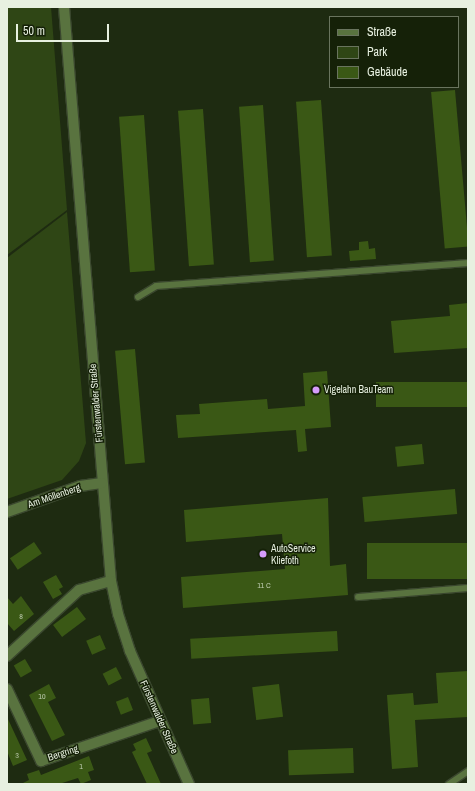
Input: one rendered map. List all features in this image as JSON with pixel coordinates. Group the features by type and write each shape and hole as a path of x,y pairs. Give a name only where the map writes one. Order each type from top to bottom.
{"street":[{"name":"Fürstenwalder Straße","path":"64,7 90,338 99,415 102,483 111,581 118,614 130,651 189,784"},
{"name":"Am Möllenberg","path":"7,512 80,486 102,483"},
{"path":"7,656 79,590 111,581"},
{"name":"Bergring","path":"7,689 41,761 160,721"}],"lane":[{"path":"138,297 156,286 468,263"},
{"path":"358,597 468,588"},
{"path":"449,784 468,771"}],"green space":[{"path":"7,7 51,7 67,210 7,255"},
{"path":"67,212 86,443 79,461 62,480 7,499 7,258"}],"building":[{"path":"455,90 468,246 445,248 431,92"},
{"path":"321,100 332,256 307,257 296,102"},
{"path":"263,105 274,261 250,262 239,107"},
{"path":"203,109 214,265 189,266 178,111"},
{"path":"144,115 155,271 130,272 119,117"},
{"path":"368,241 369,249 375,248 376,259 350,261 349,251 359,250 359,242"},
{"path":"468,303 468,348 394,353 391,321 450,316 449,305"},
{"path":"135,349 145,463 125,464 115,351"},
{"name":"Vigelahn BauTeam","path":"327,371 331,427 305,429 307,451 298,452 296,430 178,438 176,415 200,414 199,404 267,399 268,409 305,406 303,373"},
{"path":"376,382 468,382 468,407 376,407"},
{"path":"422,444 424,464 397,467 395,447"},
{"path":"455,489 457,514 365,522 362,497"},
{"path":"328,498 330,566 346,564 348,595 183,608 181,577 285,569 282,534 186,542 184,510"},
{"path":"34,542 42,554 18,570 10,558"},
{"path":"367,543 468,543 468,579 367,579"},
{"path":"56,575 63,587 59,589 62,594 53,599 43,582"},
{"path":"21,596 34,614 14,631 7,623 7,597 13,604"},
{"path":"77,607 86,619 62,637 53,625"},
{"path":"337,631 338,651 191,659 190,639"},
{"path":"100,635 106,649 92,655 86,641"},
{"path":"25,659 32,671 21,678 14,666"},
{"path":"116,667 122,679 109,685 103,674"},
{"path":"468,671 468,717 415,720 418,767 392,769 387,695 413,693 414,705 438,703 436,673"},
{"path":"49,684 56,698 48,702 65,735 52,741 29,695"},
{"path":"279,684 283,717 256,720 252,687"},
{"path":"128,697 133,710 121,715 116,702"},
{"path":"209,698 211,723 193,724 191,700"},
{"path":"7,717 27,760 13,766 7,751"},
{"path":"146,738 152,751 147,753 161,784 147,784 132,752 136,750 133,744"},
{"path":"353,748 354,773 289,775 288,750"},
{"path":"89,756 94,770 88,772 91,780 81,784 78,778 59,784 21,784 29,780 27,774 39,770 41,775"}],"place":[{"name":"Vigelahn BauTeam","path":"316,390"},
{"name":"AutoService Kliefoth","path":"263,554"}]}
